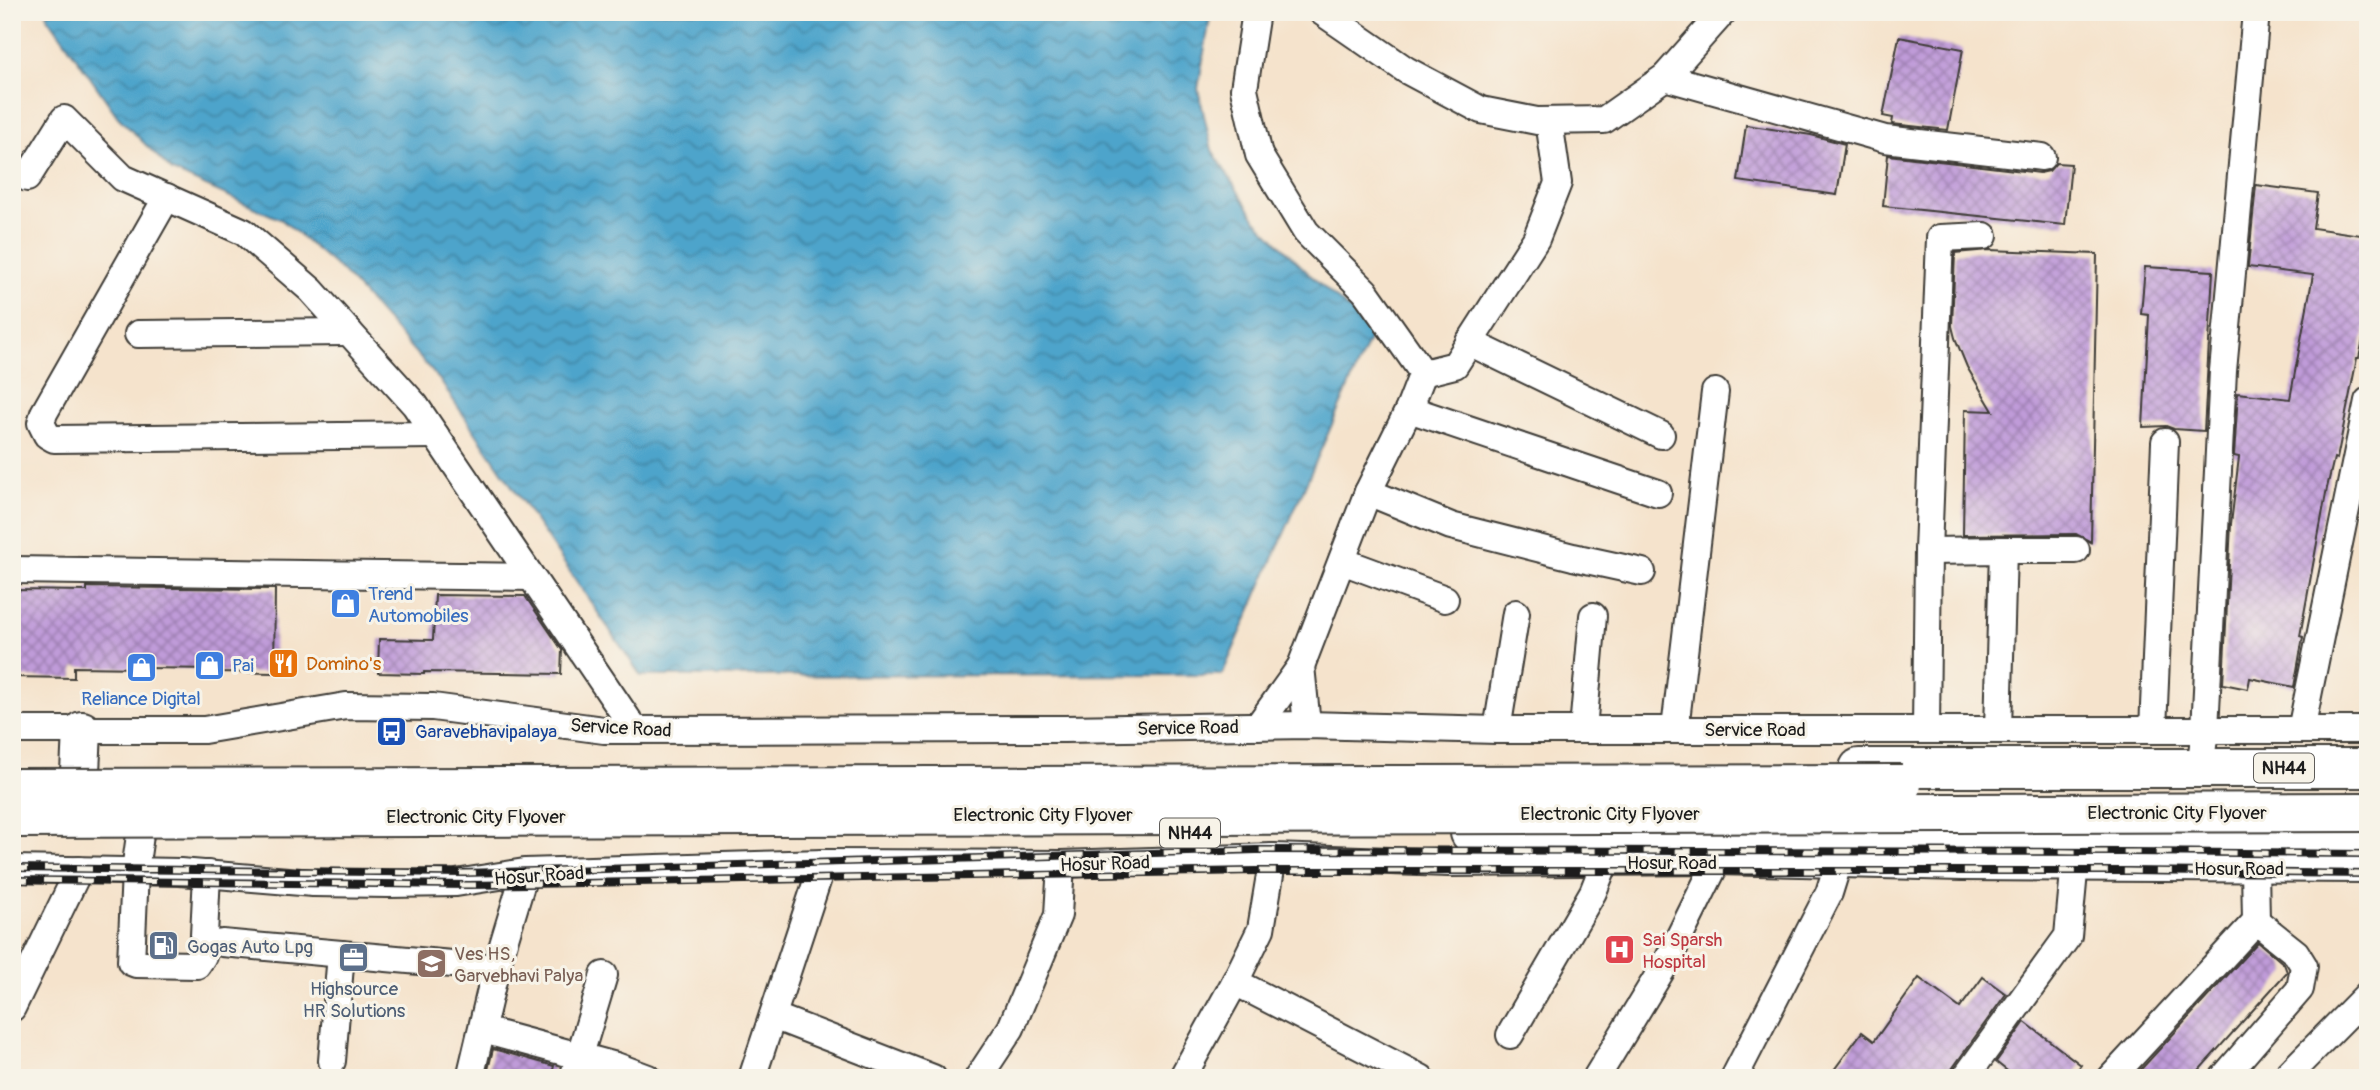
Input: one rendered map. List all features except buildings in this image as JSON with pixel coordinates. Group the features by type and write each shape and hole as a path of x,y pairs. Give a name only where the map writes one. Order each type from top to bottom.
{"highway":[{"path":"80,772 82,731"},
{"name":"NH44","path":"12,772 875,768 2368,768"},
{"path":"1258,768 1265,845"},
{"name":"Electronic City Flyover","path":"12,788 2368,784"},
{"name":"Electronic City Flyover","path":"12,818 2368,812"},
{"name":"Hosur Road","path":"12,835 137,853 1265,845 2076,851 2368,832"}],"street":[{"path":"1256,12 1244,89 1259,155 1306,232 1365,291 1423,373"},
{"path":"1322,12 1406,70 1481,110 1537,121 1604,120 1665,77 1723,12"},
{"path":"2200,769 2205,730 2222,370 2256,12"},
{"path":"1665,77 1885,139 2042,157"},
{"path":"12,167 27,178 64,119 123,178 244,232 311,289 415,405 635,730"},
{"path":"1423,373 1455,365 1536,239 1558,183 1549,121"},
{"path":"167,197 44,413 41,423 47,435 54,439 435,435"},
{"path":"1926,729 1928,551 1940,238 1984,236"},
{"path":"138,334 349,332"},
{"path":"1469,342 1661,435"},
{"path":"1258,726 1301,666 1368,492 1409,410 1423,373"},
{"path":"1675,729 1715,392"},
{"path":"2301,730 2368,401"},
{"path":"1409,410 1658,494"},
{"path":"2153,730 2165,442"},
{"path":"1368,492 1451,526 1642,572"},
{"path":"1998,729 2003,550"},
{"path":"1928,551 2076,550"},
{"path":"1342,561 1445,599"},
{"path":"12,570 531,577"},
{"path":"1497,730 1516,613"},
{"path":"1583,729 1593,616"},
{"path":"1301,666 1307,725"},
{"name":"Service Road","path":"12,730 204,730 346,706 433,706 604,730 1307,725 1497,730 2368,730"},
{"path":"1182,1078 1261,929 1265,845"},
{"name":"Hosur Road","path":"12,869 79,870 137,853 207,874 313,883 456,883 525,872 822,863 1061,864 1265,845 1449,863 1717,861 1838,864 2076,851 2255,868 2368,869"},
{"path":"1965,1078 2068,936 2076,851"},
{"path":"137,853 130,958 131,962 136,964 200,963 203,956 207,874"},
{"path":"1596,1078 1669,958 1717,861"},
{"path":"1510,1035 1593,892 1605,862"},
{"path":"752,1078 822,863"},
{"path":"978,1078 1011,1028 1058,915 1061,864"},
{"path":"1734,1078 1829,893 1838,864"},
{"path":"2111,1078 2256,921 2255,868"},
{"path":"12,1008 79,870"},
{"path":"470,1078 496,968 525,872"},
{"path":"2223,1078 2300,989 2304,966 2296,953 2256,921"},
{"path":"222,943 496,968"},
{"path":"332,1060 341,954"},
{"path":"576,1067 604,975"},
{"path":"1235,982 1421,1078"},
{"path":"2285,1078 2368,994"},
{"path":"773,1016 933,1078"},
{"path":"483,1030 576,1067 648,1078"}],"water":[{"path":"47,12 1211,12 1198,89 1212,150 1256,220 1309,274 1373,331 1222,675 641,676 439,379 344,273 282,220 172,171 118,117"}],"railway":[{"path":"12,868 464,873 1256,850 2368,854"},
{"path":"12,880 469,885 1255,871 2128,871 2368,874"}],"place":[{"name":"Trend Automobiles","path":"345,604"},
{"name":"Domino's","path":"283,663"},
{"name":"Pai","path":"209,665"},
{"name":"Reliance Digital","path":"141,667"},
{"name":"Garavebhavipalaya","path":"392,731"},
{"name":"Gogas Auto Lpg","path":"164,946"},
{"name":"Sai Sparsh Hospital","path":"1619,950"},
{"name":"Highsource HR Solutions","path":"354,957"},
{"name":"Ves HS, Garvebhavi Palya","path":"431,964"}]}
